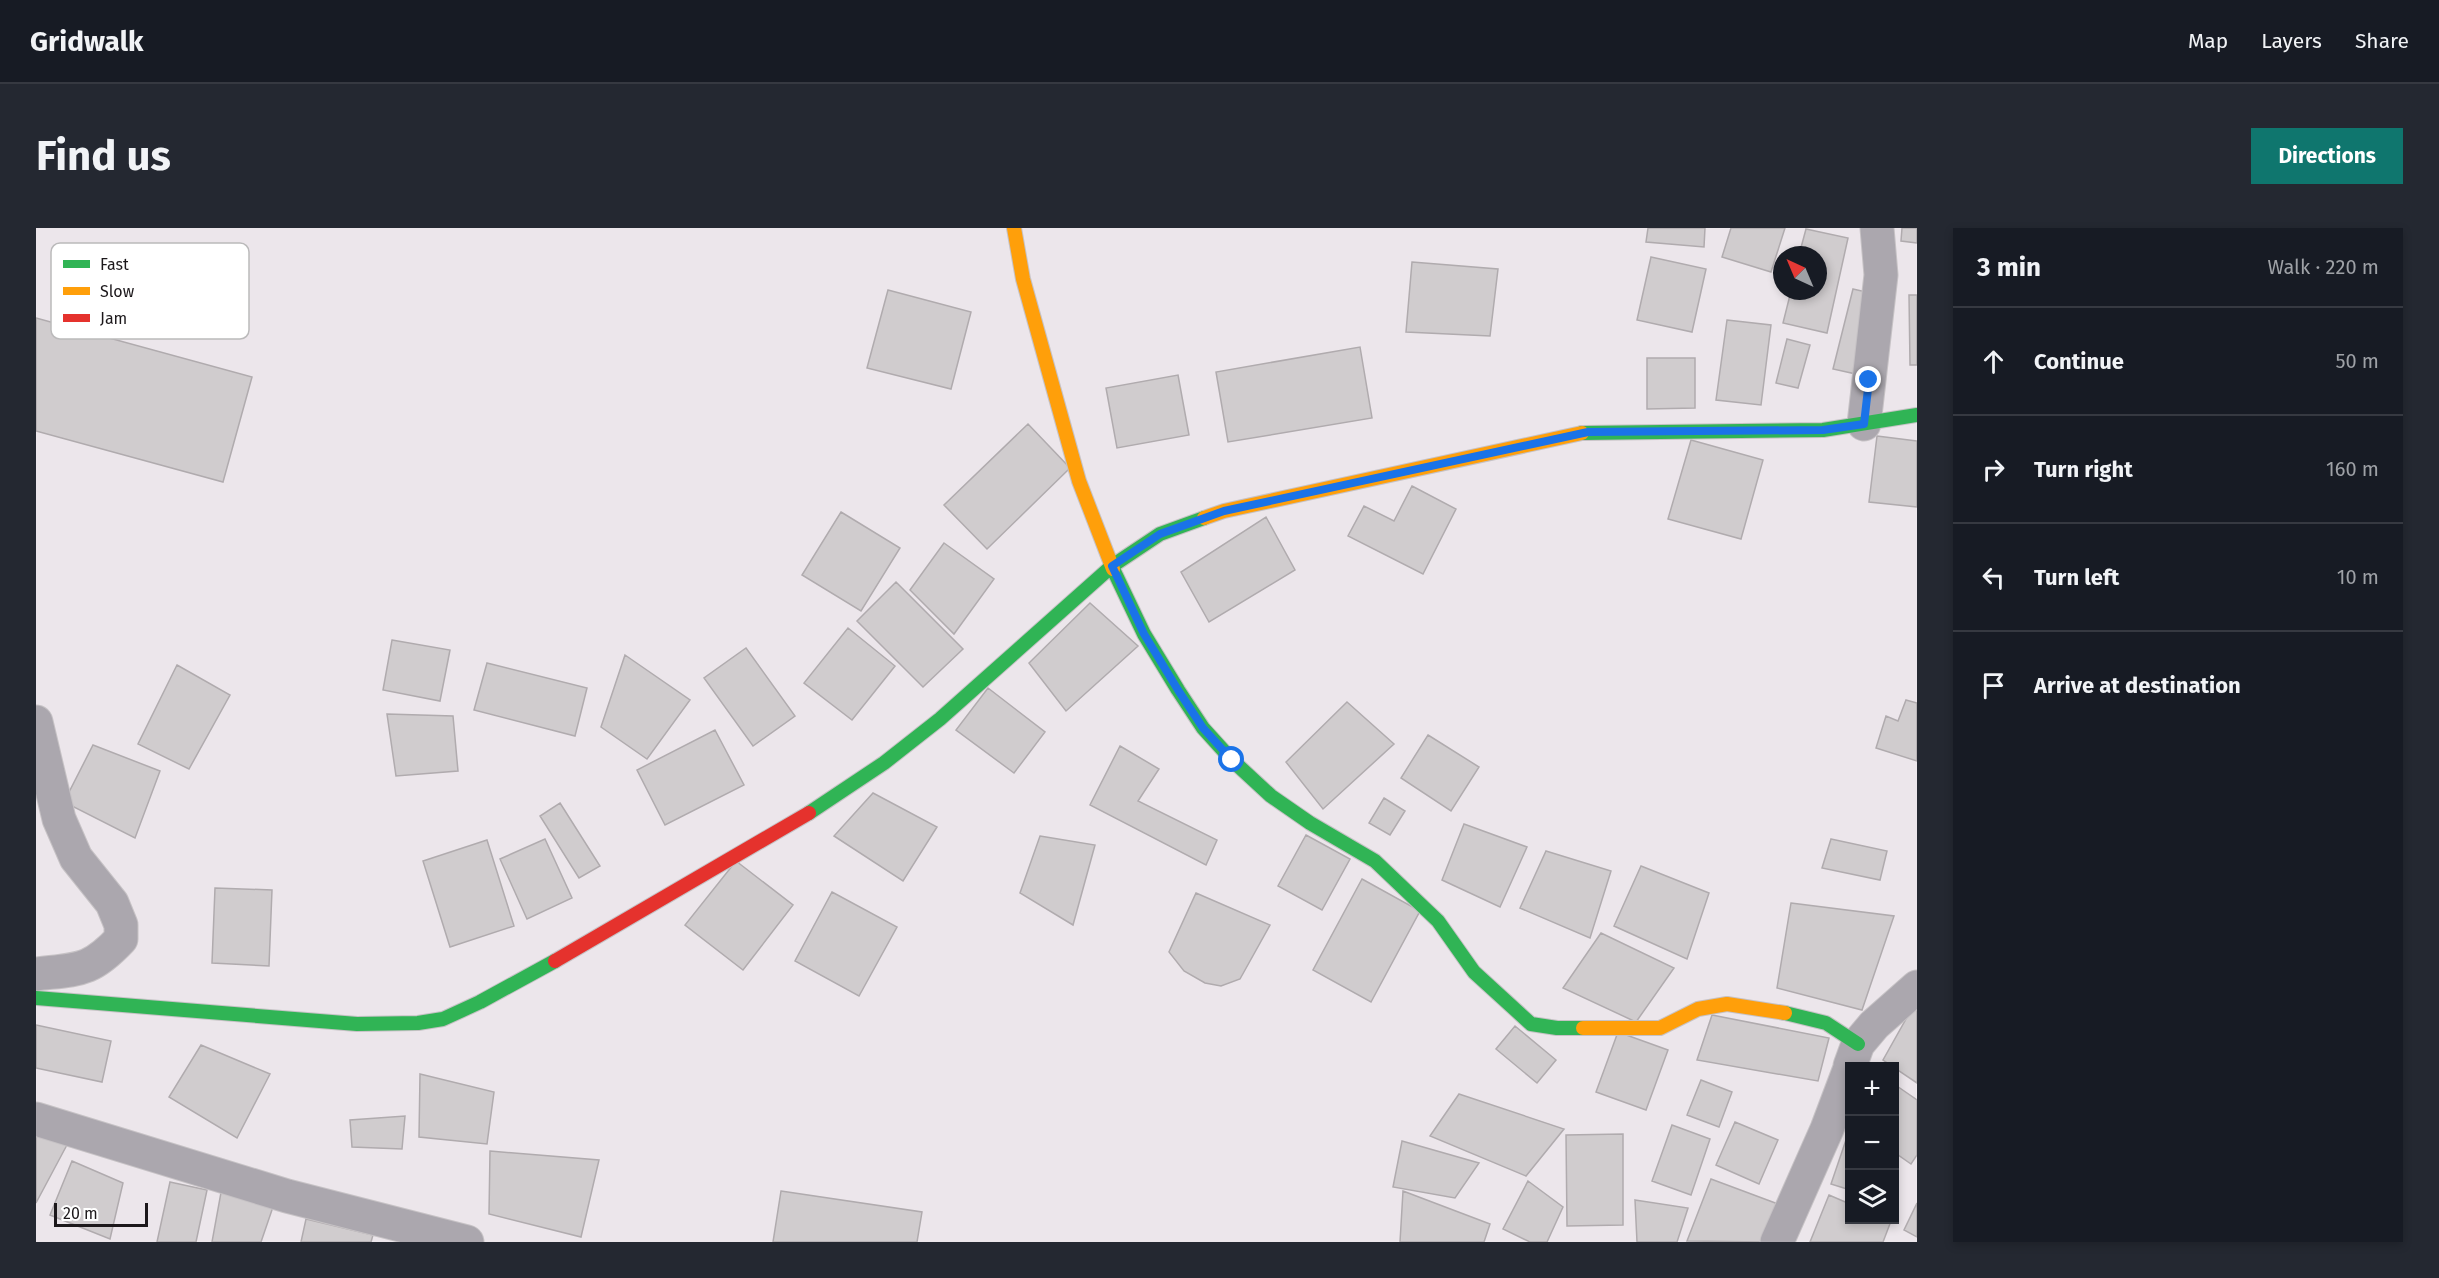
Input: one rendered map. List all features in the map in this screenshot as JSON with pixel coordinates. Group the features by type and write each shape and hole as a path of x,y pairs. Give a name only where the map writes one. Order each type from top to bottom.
{"street":[{"path":"1014,228 1023,279 1079,481 1112,566 1144,634 1178,690 1203,728 1232,760 1271,796 1310,823 1375,861 1438,921 1473,972 1531,1024 1557,1028 1660,1028 1698,1009 1727,1004 1768,1009 1826,1023 1853,1060"},
{"path":"1864,424 1881,275 1877,228"},
{"path":"36,998 357,1024 418,1023 443,1019 480,1002 584,945 831,799 884,763 940,718 1112,566 1160,534 1224,511 1588,432 1823,430 1917,415"},
{"path":"36,722 59,819 76,858 112,903 121,925 121,939 105,957 87,967 36,974"},
{"path":"1777,1242 1827,1129 1853,1060 1874,1025 1917,987"},
{"path":"36,1119 287,1196 467,1242"}],"building":[{"path":"1648,228 1705,228 1704,247 1646,242"},
{"path":"1731,228 1785,228 1779,246 1773,246 1771,272 1722,257"},
{"path":"1902,228 1917,228 1917,243 1901,241"},
{"path":"1806,229 1848,238 1827,333 1783,323 1789,300 1827,300 1827,246 1801,246"},
{"path":"1651,257 1706,269 1692,332 1637,320"},
{"path":"1412,262 1498,269 1490,336 1406,332"},
{"path":"1853,289 1875,294 1856,374 1833,369"},
{"path":"888,290 971,312 951,389 867,368"},
{"path":"1909,295 1917,295 1917,365 1910,365"},
{"path":"36,318 51,322 51,339 113,339 252,377 223,482 36,431"},
{"path":"1727,320 1771,325 1761,405 1716,400"},
{"path":"1787,339 1810,345 1798,388 1776,383"},
{"path":"1360,347 1372,418 1228,442 1216,372"},
{"path":"1647,358 1695,358 1695,408 1647,409"},
{"path":"1178,375 1189,435 1117,448 1106,388"},
{"path":"1028,424 1070,468 987,549 944,505"},
{"path":"1877,436 1917,441 1917,507 1869,502"},
{"path":"1691,440 1763,460 1741,539 1668,519"},
{"path":"1412,486 1456,509 1423,574 1348,536 1364,506 1394,521"},
{"path":"841,512 900,548 861,611 802,575"},
{"path":"1266,517 1295,570 1209,622 1181,572"},
{"path":"944,543 994,579 954,634 910,590"},
{"path":"896,582 963,649 923,687 857,621"},
{"path":"1090,603 1138,646 1066,711 1029,663"},
{"path":"848,628 895,666 852,720 804,683"},
{"path":"392,640 450,650 440,701 383,690"},
{"path":"746,648 795,716 753,746 704,678"},
{"path":"625,655 690,700 647,759 601,727"},
{"path":"487,663 587,688 575,736 474,710"},
{"path":"177,665 230,695 189,769 138,744"},
{"path":"988,688 1045,732 1014,773 956,730"},
{"path":"1906,700 1917,703 1917,761 1876,748 1886,716 1898,721"},
{"path":"1347,702 1394,744 1323,809 1286,762"},
{"path":"387,714 453,716 458,771 396,776"},
{"path":"715,730 744,785 665,825 637,770"},
{"path":"1428,735 1479,767 1451,811 1401,778"},
{"path":"93,745 160,771 135,838 64,802"},
{"path":"1120,746 1159,769 1138,801 1217,840 1206,865 1090,805"},
{"path":"873,793 937,827 903,881 834,836"},
{"path":"1384,798 1405,811 1390,835 1369,823"},
{"path":"560,803 600,866 579,878 540,816"},
{"path":"1464,824 1527,847 1500,907 1442,880"},
{"path":"1306,835 1350,859 1322,910 1278,886"},
{"path":"1040,836 1095,845 1073,925 1020,893"},
{"path":"545,839 572,898 527,919 500,859"},
{"path":"1831,839 1887,851 1880,880 1822,868"},
{"path":"487,840 514,926 450,947 423,861"},
{"path":"1546,851 1611,871 1590,938 1520,908"},
{"path":"736,861 793,905 743,970 685,925"},
{"path":"1641,866 1709,893 1687,959 1614,926"},
{"path":"1362,879 1420,911 1371,1002 1313,970"},
{"path":"215,888 272,890 269,966 212,963"},
{"path":"832,892 897,927 859,996 795,961"},
{"path":"1196,893 1270,925 1240,979 1221,986 1205,983 1184,971 1169,952"},
{"path":"1791,903 1894,916 1862,1010 1777,988"},
{"path":"1601,933 1674,968 1636,1022 1563,988"},
{"path":"1915,1003 1917,1004 1917,1083 1899,1071 1899,1062 1883,1060"},
{"path":"1712,1015 1829,1038 1818,1081 1697,1060"},
{"path":"36,1025 111,1041 102,1082 36,1068"},
{"path":"1515,1026 1556,1060 1537,1083 1496,1049"},
{"path":"1618,1032 1668,1050 1646,1110 1596,1092"},
{"path":"201,1045 270,1074 237,1138 169,1097"},
{"path":"420,1074 494,1092 487,1144 419,1137"},
{"path":"1701,1080 1732,1092 1719,1127 1687,1115"},
{"path":"1899,1087 1917,1100 1917,1155 1911,1164 1899,1156"},
{"path":"1459,1094 1564,1129 1526,1176 1430,1136"},
{"path":"405,1116 402,1149 352,1147 350,1120"},
{"path":"1735,1122 1778,1140 1759,1184 1716,1165"},
{"path":"1672,1125 1710,1139 1691,1195 1652,1181"},
{"path":"36,1131 68,1143 36,1203"},
{"path":"1623,1134 1623,1225 1567,1226 1566,1135"},
{"path":"1402,1141 1479,1163 1455,1198 1393,1187"},
{"path":"1845,1143 1845,1188 1831,1184"},
{"path":"490,1151 599,1160 581,1237 489,1214"},
{"path":"72,1161 123,1183 110,1239 50,1215"},
{"path":"1711,1179 1778,1204 1764,1242 1687,1241"},
{"path":"1528,1181 1563,1207 1547,1242 1530,1242 1503,1229"},
{"path":"170,1182 207,1190 196,1242 157,1242"},
{"path":"222,1187 274,1204 261,1242 212,1242"},
{"path":"781,1191 922,1212 917,1242 773,1242"},
{"path":"1403,1191 1490,1224 1484,1242 1400,1242"},
{"path":"1829,1195 1845,1202 1845,1224 1890,1224 1883,1242 1810,1242"},
{"path":"1635,1200 1688,1208 1677,1242 1637,1242"},
{"path":"1917,1203 1917,1237 1904,1230"},
{"path":"306,1219 373,1235 371,1242 301,1242"}],"traffic: fast":[{"path":"1582,433 1823,430 1917,415"},
{"path":"809,813 884,763 940,719 1112,566 1160,534 1204,518"},
{"path":"1113,569 1144,634 1178,690 1203,728 1232,760 1271,796 1310,823 1375,861 1438,921 1474,972 1531,1024 1557,1028 1583,1028"},
{"path":"36,998 357,1024 418,1023 443,1019 480,1002 555,961"},
{"path":"1785,1013 1826,1023 1858,1044"}],"traffic: slow":[{"path":"1014,228 1023,279 1079,481 1113,569"},
{"path":"1204,518 1224,511 1582,433"},
{"path":"1583,1028 1660,1028 1698,1009 1727,1004 1785,1013"}],"traffic: jam":[{"path":"555,961 809,813"}],"route":[{"path":"1232,760 1203,728 1178,690 1144,634 1112,566 1160,534 1224,511 1588,432 1823,430 1864,424 1869,380"}]}
